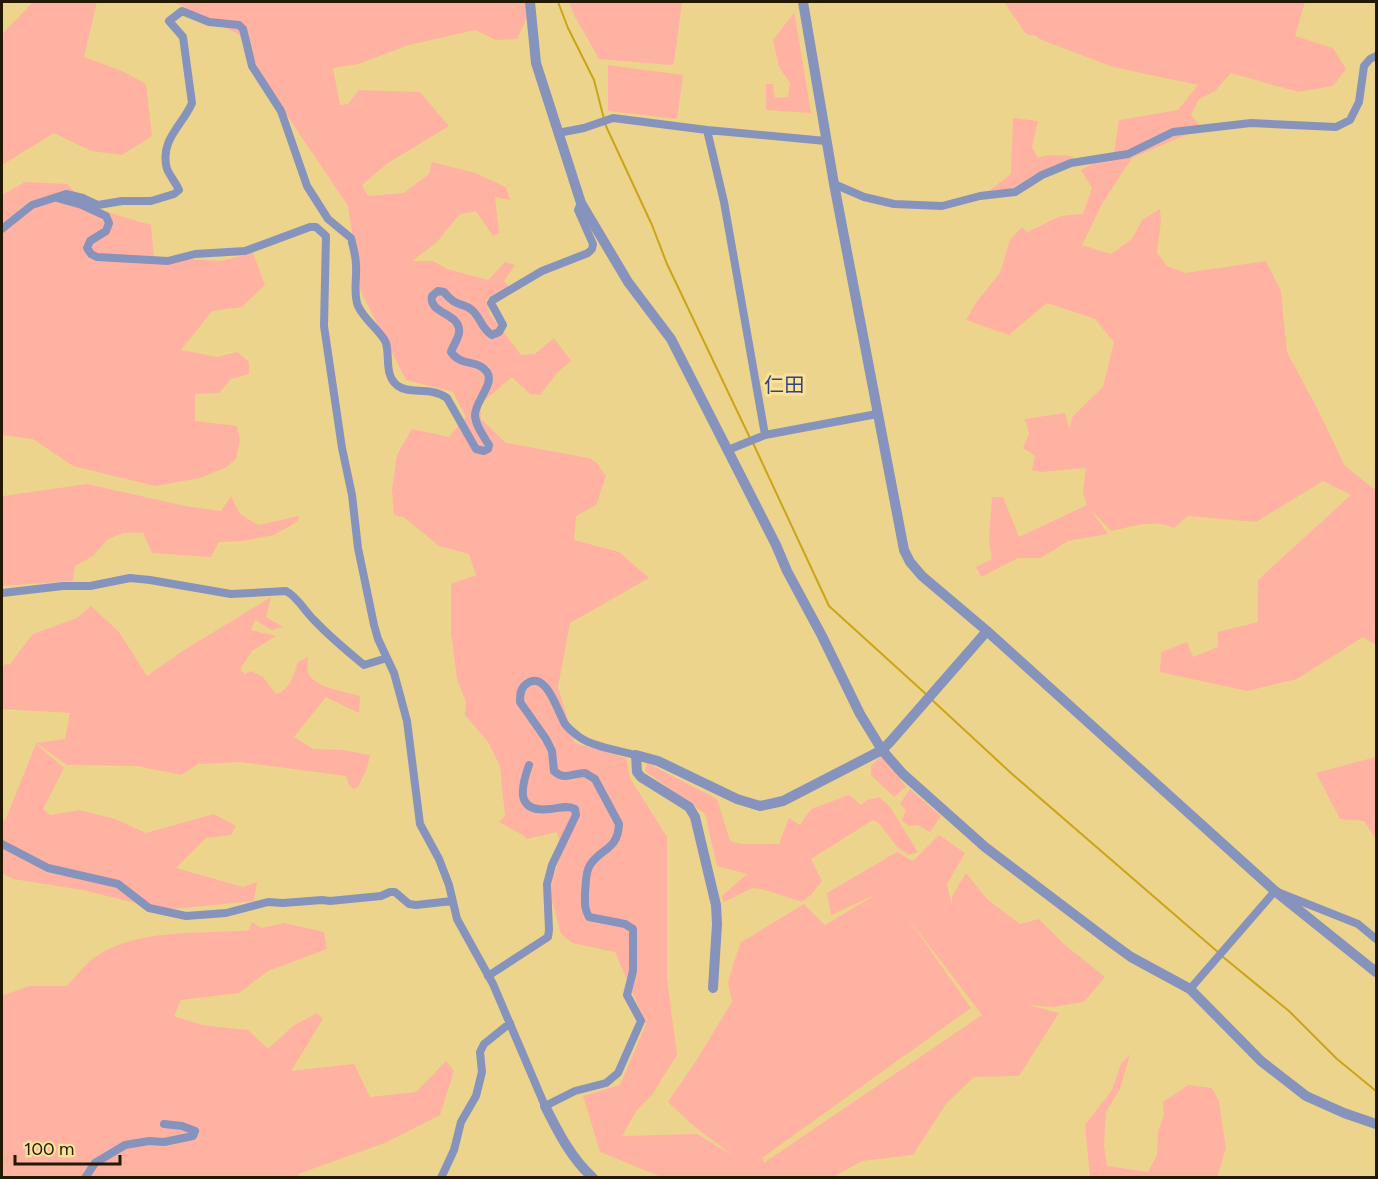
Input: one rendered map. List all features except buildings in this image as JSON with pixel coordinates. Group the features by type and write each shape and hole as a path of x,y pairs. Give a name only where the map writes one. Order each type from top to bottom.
{"street":[{"path":"530,2 536,63 581,203 622,272 671,339 860,714 882,750 903,774 985,847 1131,957 1190,989 1261,1061 1306,1096 1344,1113 1377,1124"},
{"path":"803,2 826,141 877,414 904,550 910,562 922,576 987,631 1275,891 1377,972"},
{"path":"2,229 32,205 66,194 98,205 122,201 151,201 174,194 179,190 167,169 167,147 174,130 189,111 192,103 183,37 169,21 182,11 209,22 239,26 243,29 252,66 281,111 307,186 322,212 351,238 356,264 357,301 366,321 383,337 387,345 387,364 391,376 398,386 406,390 431,391 447,398 476,449 484,452 489,445 475,417 476,406 489,381 488,374 477,364 463,362 451,352 459,334 459,328 455,321 433,306 432,296 438,291 444,292 452,302 471,309 486,331 492,335 499,332 503,325 491,303 493,300 542,271 588,253 592,249 593,244 578,210 581,203"},
{"path":"834,184 864,197 894,204 942,206 980,196 1015,192 1042,175 1071,163 1128,154 1173,132 1251,123 1336,127 1350,120 1359,102 1364,66 1370,59 1377,56"},
{"path":"558,134 613,118 707,130 826,141"},
{"path":"707,130 724,202 765,435"},
{"path":"57,198 82,205 106,216 109,223 106,231 90,240 87,248 97,257 168,261 195,254 245,251 310,227 316,227 326,236 324,326 342,448 353,504 358,548 374,625 394,673 407,721 420,824 446,876 456,919 488,976 545,1106 579,1164 593,1178"},
{"path":"316,227 322,212"},
{"path":"728,450 765,435 877,414"},
{"path":"2,593 63,586 90,586 130,578 231,594 286,591 292,594 319,626 364,665 387,658"},
{"path":"545,1106 575,1091 606,1083 618,1073 641,1022 627,995 633,971 633,929 625,924 589,917 585,909 588,867 613,845 619,832 619,824 594,779 585,774 560,776 554,771 552,751 520,702 524,686 532,682 541,682 549,690 566,724 581,738 658,761 737,799 760,806 773,805 882,750 987,631"},
{"path":"636,755 637,772 641,777 689,807 695,817 716,905 713,988"},
{"path":"488,976 548,937 547,884 552,865 576,815 574,809 570,807 542,810 526,804 523,797 523,782 529,765"},
{"path":"2,844 48,868 118,884 149,908 186,916 226,913 268,902 321,900 330,902 381,896 390,892 395,892 409,904 452,901"},
{"path":"1275,891 1358,924 1377,939"},
{"path":"1190,989 1275,891"},
{"path":"441,1178 454,1150 461,1122 476,1096 482,1072 480,1052 484,1044 510,1023"},
{"path":"85,1178 95,1163 125,1144 164,1142 193,1136 195,1131 182,1126 164,1124"}],"shaded area":[{"path":"33,2 97,2 84,57 122,71 146,84 152,136 122,155 91,151 54,133 2,165 2,34"},
{"path":"174,2 525,2 527,18 517,39 496,40 475,30 409,45 358,64 333,68 340,105 348,104 359,90 420,92 449,126 388,163 362,185 368,196 404,193 429,174 432,162 475,173 506,187 510,200 495,197 499,233 493,236 476,211 460,214 436,243 412,261 433,261 447,269 488,280 505,262 515,265 504,281 509,287 486,300 490,314 521,355 535,354 554,338 571,361 557,373 540,395 530,394 512,377 480,404 481,419 506,443 589,458 597,463 606,476 596,505 576,516 574,540 619,552 649,578 570,623 558,687 575,743 626,758 630,778 667,837 667,978 677,1055 652,1095 637,1110 622,1136 697,1134 734,1156 696,1128 668,1102 732,1002 728,982 740,943 804,904 825,925 877,894 831,915 827,893 897,852 913,861 939,835 965,853 947,884 952,905 952,896 966,873 988,900 1020,924 1039,919 1065,945 1105,977 1084,1002 1051,1007 1029,1005 1059,1013 1019,1076 974,1077 946,1104 913,1155 862,1161 833,1177 664,1178 600,1152 583,1096 620,1085 646,1024 615,952 572,943 561,934 551,897 553,877 562,853 557,832 526,839 499,822 505,816 500,766 488,742 465,715 466,702 457,679 451,632 451,584 476,575 469,554 439,546 405,518 394,515 392,489 397,455 412,429 449,437 466,417 453,392 406,380 361,292 348,206 278,102 240,35","holes":["904,913 982,1015 765,1162 762,1158 971,1008"]},
{"path":"569,2 682,2 674,63 671,65 599,59"},
{"path":"1004,2 1305,2 1295,36 1333,48 1346,69 1333,86 1298,92 1231,73 1215,91 1199,99 1191,115 1202,128 1132,158 1102,204 1082,245 1111,254 1132,239 1142,220 1160,209 1161,221 1157,253 1167,266 1185,273 1266,261 1281,291 1287,352 1345,466 1374,489 1376,487 1376,645 1363,637 1297,679 1247,691 1160,672 1161,652 1187,642 1193,657 1218,647 1218,632 1258,622 1258,580 1351,495 1323,481 1256,522 1188,516 1174,528 1152,524 1111,531 1091,510 1108,534 1068,541 1041,558 1018,558 981,577 976,567 992,559 989,540 992,497 1003,497 1019,537 1087,505 1083,492 1086,468 1041,472 1032,470 1035,456 1023,448 1029,434 1025,419 1065,413 1069,428 1073,416 1103,387 1114,342 1095,319 1047,303 1009,335 966,320 975,304 1000,273 1010,240 1022,227 1027,232 1061,216 1083,214 1092,188 1081,170 1114,153 1119,120 1178,110 1198,85 1113,67 1026,34"},
{"path":"794,13 811,113 766,110 766,84 773,84 775,98 788,97 790,83 779,67 773,40"},
{"path":"608,65 683,75 677,119 608,111"},
{"path":"1013,118 1038,121 1032,147 1038,158 1051,155 1075,157 1008,190 989,191 1011,174"},
{"path":"25,182 67,184 90,207 151,225 154,257 221,261 253,253 265,285 242,307 212,311 181,350 218,357 237,352 249,362 249,374 231,379 219,393 195,394 195,421 237,426 240,440 236,459 225,468 200,478 155,486 73,466 33,439 2,435 2,195"},
{"path":"87,484 185,506 221,511 231,496 240,514 258,525 299,516 298,521 274,535 243,541 219,542 211,557 152,553 143,533 123,533 108,539 93,556 75,566 73,581 2,586 2,495"},
{"path":"271,597 266,617 283,627 271,630 255,620 251,630 276,636 252,651 240,669 245,674 251,671 263,677 276,694 288,685 298,662 308,657 308,672 316,682 360,696 359,713 326,697 294,737 313,749 342,750 370,755 358,787 353,789 346,776 240,762 198,764 181,775 137,766 67,765 36,743 65,739 70,713 2,709 2,665 10,664 33,634 77,618 91,606 119,632 147,676 181,652"},
{"path":"36,744 64,768 43,809 50,815 79,810 115,819 146,833 214,814 236,826 231,835 206,838 176,868 243,887 257,882 254,901 163,910 83,890 13,879 2,873 2,819 5,821"},
{"path":"882,755 906,787 894,797 871,775 871,766"},
{"path":"1376,757 1376,839 1364,821 1340,819 1316,773"},
{"path":"647,763 717,799 730,841 741,844 779,844 789,818 800,825 811,809 849,795 861,805 867,800 879,797 890,807 918,852 909,855 898,848 879,823 873,820 811,859 822,881 802,902 752,888 724,902 722,896 747,874 717,866 705,814 645,771"},
{"path":"910,789 941,816 930,832 918,825 909,826 902,821 906,810 900,804"},
{"path":"252,922 262,928 284,923 324,932 327,949 268,971 239,993 181,1000 174,1016 202,1025 248,1030 268,1049 293,1026 317,1013 323,1019 291,1071 354,1064 370,1097 416,1092 446,1061 454,1071 440,1115 385,1143 298,1174 301,1177 2,1178 2,996 29,986 67,986 89,962 105,951 124,943 165,935 249,930"},
{"path":"1130,1054 1120,1089 1106,1112 1104,1145 1107,1166 1148,1172 1157,1155 1158,1132 1164,1115 1163,1102 1188,1085 1212,1088 1219,1101 1226,1148 1217,1177 1090,1177 1085,1125 1112,1090 1121,1064"}],"waterway":[{"path":"558,2 568,28 594,80 604,119"},
{"path":"605,124 652,225 667,264 750,438"},
{"path":"753,443 829,606 927,695"},
{"path":"931,699 1011,773 1219,953"},
{"path":"1223,957 1289,1011 1337,1059 1376,1091"}],"district":[{"name":"仁田","path":"784,385"}]}
